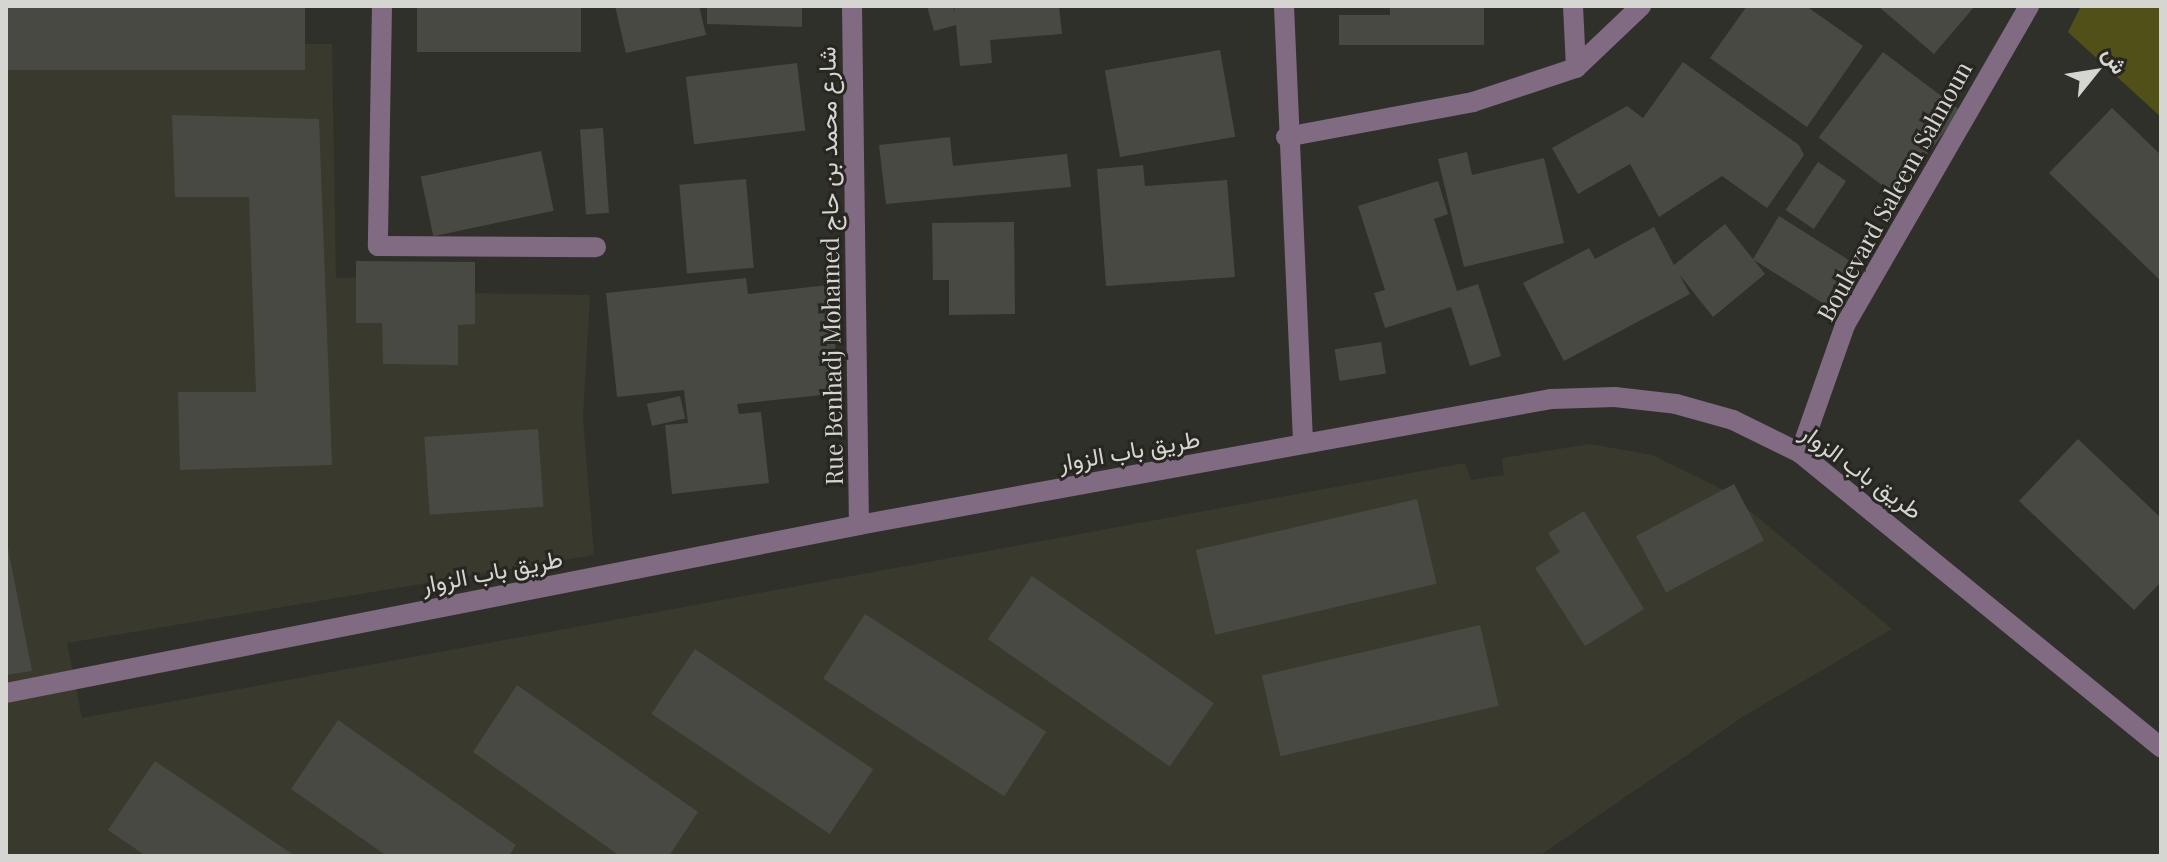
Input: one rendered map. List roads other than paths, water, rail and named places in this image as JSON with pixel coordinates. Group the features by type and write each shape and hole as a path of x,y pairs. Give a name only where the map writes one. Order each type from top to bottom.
{"street":[{"path":"382,6 378,246 596,247"},
{"name":"Rue Benhadj Mohamed شارع محمد بن حاج","path":"852,6 859,525"},
{"path":"1284,6 1286,137 1303,444"},
{"path":"1573,6 1576,68"},
{"path":"1286,137 1473,102 1576,68 1641,6"},
{"name":"Boulevard Saleem Sahnoun","path":"1800,453 1845,325 2029,6"},
{"name":"طريق باب الزوار","path":"6,693 859,525 1551,399 1615,397 1676,404 1733,420 1800,453 2161,747"}]}
